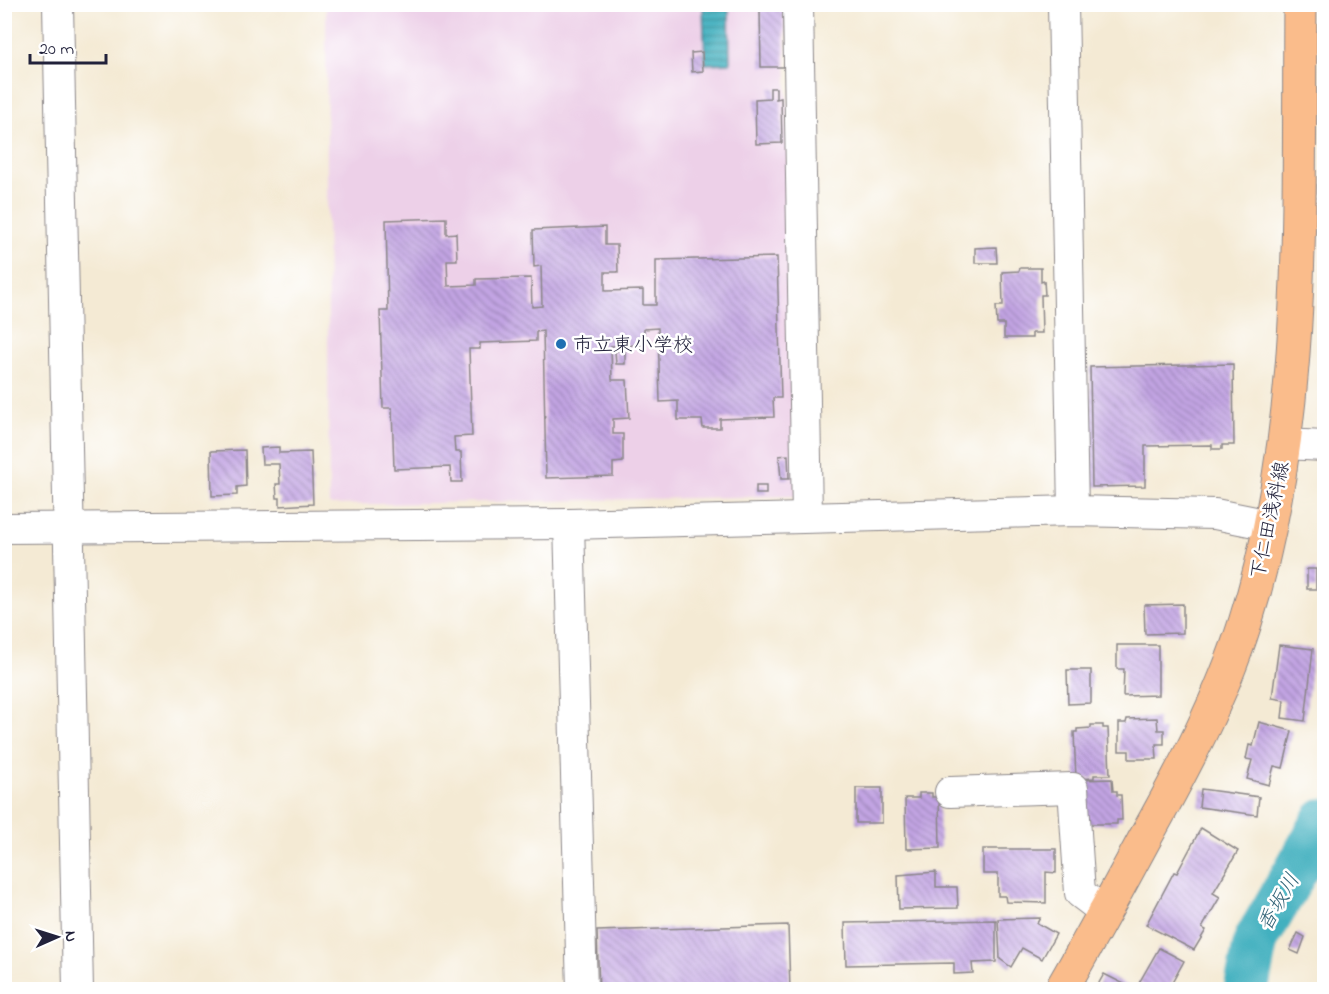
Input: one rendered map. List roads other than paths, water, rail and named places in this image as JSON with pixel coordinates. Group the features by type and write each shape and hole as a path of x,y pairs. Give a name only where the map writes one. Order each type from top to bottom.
{"main road":[{"name":"下仁田浅科線","path":"1061,990 1192,753 1222,686 1245,625 1258,576 1285,444 1298,281 1300,4"}],"street":[{"path":"58,4 78,990"},
{"path":"798,4 807,517"},
{"path":"1063,4 1073,511"},
{"path":"1285,444 1324,446"},
{"path":"4,528 569,524 1073,511 1215,514 1270,525"},
{"path":"569,524 582,990"},
{"path":"950,792 1073,788 1080,893 1105,912"}],"water":[{"path":"729,5 730,63 705,64 703,6"}],"waterway":[{"name":"香坂川","path":"1246,990 1256,940 1324,821"}],"place":[{"name":"市立東小学校","path":"561,344"}]}
